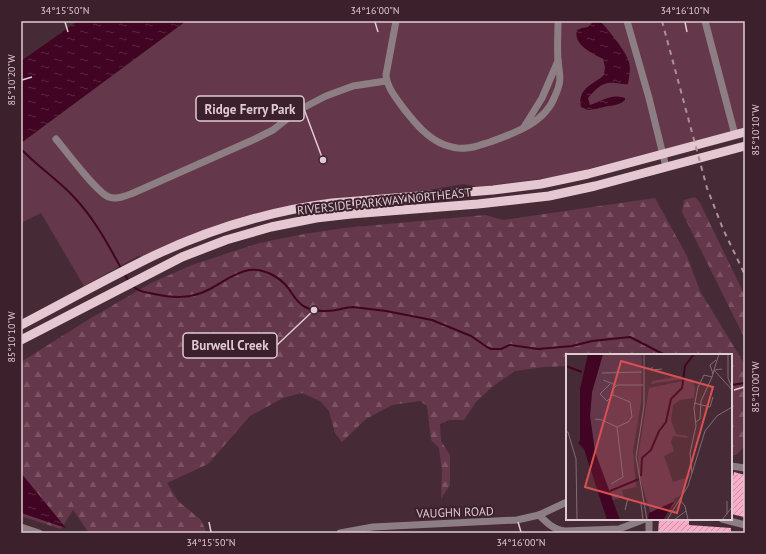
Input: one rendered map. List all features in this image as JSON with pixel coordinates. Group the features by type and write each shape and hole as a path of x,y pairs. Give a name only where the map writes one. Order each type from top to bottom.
{"main road":[{"name":"RIVERSIDE PARKWAY NORTHEAST","path":"21,325 144,261 196,238 242,222 278,212 308,206 481,191 565,180 745,132"},
{"name":"RIVERSIDE PARKWAY NORTHEAST","path":"21,340 150,272 182,257 226,240 292,222 351,214 482,204 549,196 595,186 745,146"}],"street":[{"path":"396,21 386,81 411,118 431,137 444,145 467,148 495,140 524,128 542,116 551,105 560,84 561,75 558,61 558,21"},
{"path":"626,21 649,98 666,167"},
{"path":"705,21 735,135"},
{"path":"524,128 542,98 558,61"},
{"path":"56,139 99,191 110,198 117,198 131,194 255,139 273,130 297,112 326,96 353,86 386,81"},
{"path":"481,191 482,204"},
{"path":"732,466 745,468"},
{"name":"VAUGHN ROAD","path":"340,533 373,527 517,520 539,515 566,502"},
{"path":"539,515 548,524 562,531 572,532 622,531 643,520"},
{"path":"649,520 649,533"},
{"path":"726,520 745,525"},
{"path":"21,527 39,533"}],"green space":[{"path":"186,21 745,21 745,128 561,176 479,187 463,184 423,191 346,197 281,207 218,225 181,239 141,258 140,255 84,286 41,213 21,223 21,143"},
{"path":"695,197 700,203 745,296 745,339 682,212 684,200"},
{"path":"655,198 687,256 700,291 745,365 745,446 736,455 732,455 732,354 566,354 566,366 515,371 492,387 476,402 464,420 449,420 440,424 441,441 450,455 450,485 441,499 442,471 439,448 431,440 427,406 420,401 392,405 366,419 342,442 335,433 329,411 320,401 302,393 283,398 250,416 208,464 167,483 178,501 201,520 207,533 89,533 73,510 61,529 21,516 21,362 86,321 151,283 192,265 259,243 344,228 485,215 503,220"}],"water":[{"path":"78,21 186,21 21,143 21,61"},
{"path":"594,21 601,22 617,41 627,57 630,70 628,84 603,84 588,98 590,105 615,96 625,98 623,102 588,110 581,107 581,95 587,88 604,75 605,67 603,59 584,48 578,40 577,30 588,27"},
{"path":"21,473 66,528 21,513"}],"building":[{"path":"734,472 745,475 744,517 732,514 732,482"},
{"path":"659,520 689,520 689,525 731,528 731,533 658,533"}],"waterway":[{"path":"21,149 81,204 100,232 122,270"},
{"path":"132,285 139,290 148,293 181,297 201,293 243,271 260,270 276,277 289,289 297,301 309,309 327,311 353,307 386,311 432,320 471,336 491,349 501,349 510,345 538,349 572,346 592,341 630,337 663,354"},
{"path":"124,273 129,282"},
{"path":"732,385 745,383"}],"railway":[{"path":"662,21 707,188 723,229 745,275"}],"place":[{"name":"Ridge Ferry Park","path":"323,160"},
{"name":"Burwell Creek","path":"314,310"}]}
